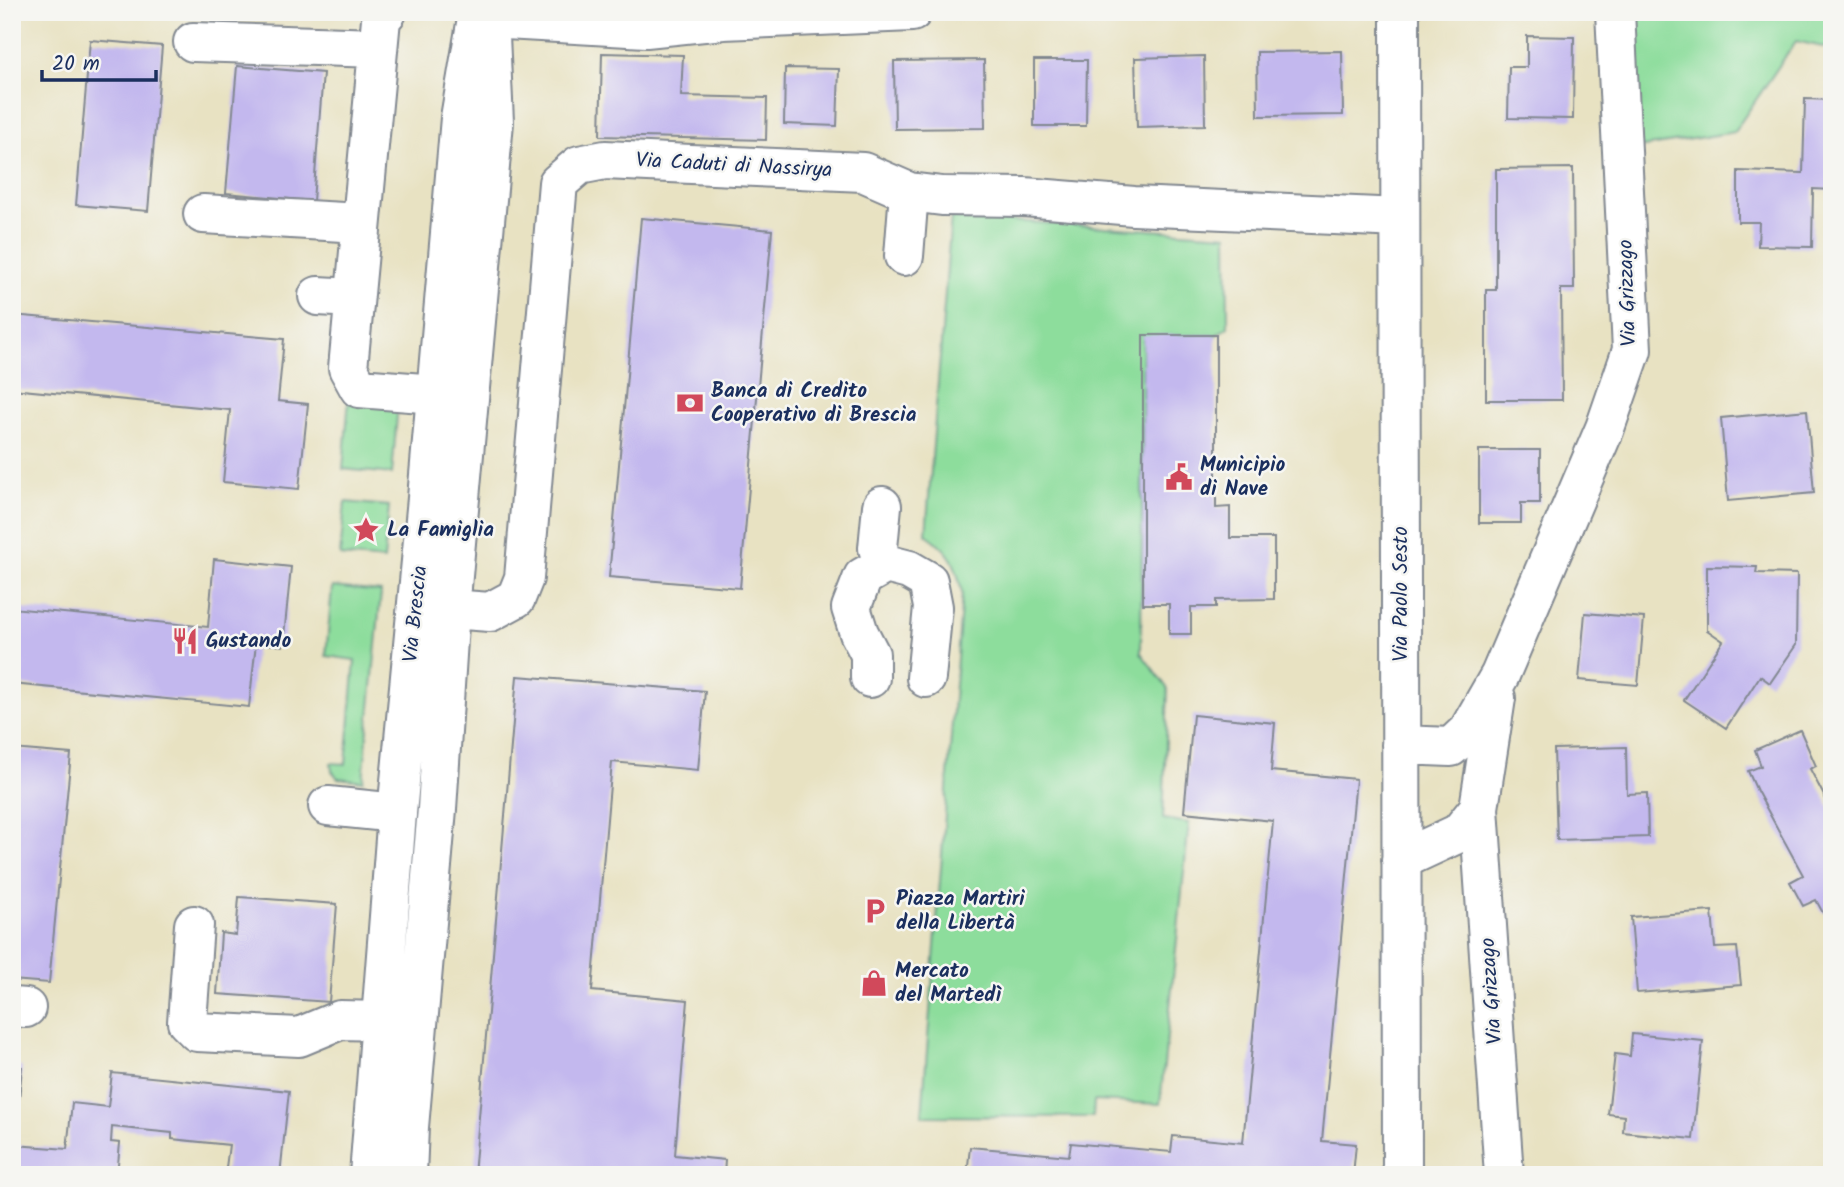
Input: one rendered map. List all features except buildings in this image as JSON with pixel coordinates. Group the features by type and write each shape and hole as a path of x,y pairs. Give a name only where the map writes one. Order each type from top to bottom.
{"street":[{"path":"485,15 646,28 723,20 912,12"},
{"name":"Via Paolo Sesto","path":"1400,12 1402,1175"},
{"name":"Via Grizzago","path":"1401,745 1451,747 1468,731 1500,675 1605,429 1632,350 1615,12"},
{"name":"Via Brescia","path":"369,1175 397,813 460,118 485,15"},
{"name":"Via Brescia","path":"407,1175 437,809 450,609 494,122 485,15"},
{"path":"193,42 383,30 361,223 336,297 348,368 359,388 436,394"},
{"name":"Via Caduti di Nassirya","path":"450,609 490,612 516,598 524,578 558,183 579,165 605,160 863,172 909,192 942,196 1024,197 1134,206 1400,218"},
{"path":"904,256 909,192"},
{"path":"202,215 361,223"},
{"path":"882,506 878,548 883,565"},
{"path":"870,678 870,654 859,633 851,608 863,577 883,565 909,570 928,581 933,607 926,678"},
{"name":"Via Grizzago","path":"1500,675 1479,808 1504,1175"},
{"path":"328,806 397,813"},
{"path":"1401,860 1459,833 1479,808"},
{"path":"194,925 187,1022 197,1032 299,1037 340,1020 381,1021"}],"green space":[{"path":"1616,12 1832,12 1832,49 1796,41 1734,132 1625,150"},
{"path":"951,217 1227,235 1228,327 1216,335 1143,336 1141,653 1168,689 1163,819 1189,823 1160,1104 1094,1101 1093,1117 922,1116 962,593 952,559 926,534"},
{"path":"349,398 398,404 392,474 343,469"},
{"path":"345,502 389,506 384,560 340,556"},
{"path":"332,587 381,592 363,781 338,778 332,771 331,763 346,764 355,660 326,656"}],"place":[{"name":"Banca di Credito Cooperativo di Brescia","path":"690,403"},
{"name":"Municipio di Nave","path":"1179,477"},
{"name":"La Famiglia","path":"366,530"},
{"name":"Gustando","path":"185,641"},
{"name":"Piazza Martiri della Libertà","path":"875,911"},
{"name":"Mercato del Martedì","path":"874,983"}]}
